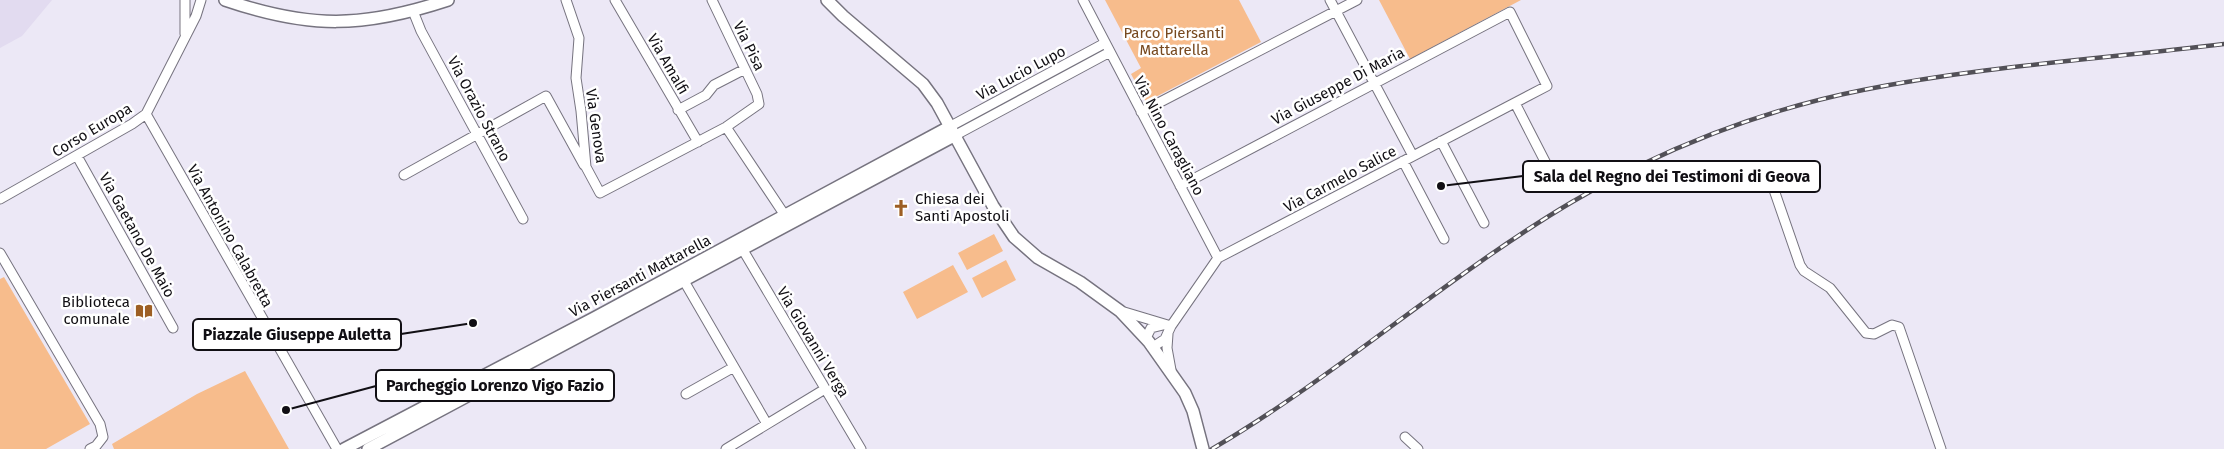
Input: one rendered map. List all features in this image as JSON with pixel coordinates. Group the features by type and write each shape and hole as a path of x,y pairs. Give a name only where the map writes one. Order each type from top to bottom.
{"street":[{"path":"185,0 185,34"},
{"name":"Corso Europa","path":"0,199 77,156 146,114 185,34 196,16 201,0"},
{"path":"225,0 287,18 316,22 370,20 414,12 448,0"},
{"name":"Via Genova","path":"566,0 579,38 576,78 586,167 600,193 726,127 759,104"},
{"name":"Via Amalfi","path":"615,0 698,142"},
{"name":"Via Pisa","path":"712,0 757,94 759,104"},
{"path":"827,0 923,84 937,103 994,206 1014,237 1038,258 1080,282 1120,311 1150,344 1172,372 1190,402 1203,449"},
{"name":"Via Nino Caragliano","path":"1083,0 1218,258"},
{"path":"1330,0 1413,156"},
{"path":"1141,112 1357,0"},
{"name":"Via Orazio Strano","path":"414,12 421,31 523,219"},
{"name":"Via Giuseppe Di Maria","path":"1180,186 1510,12 1547,86"},
{"name":"Via Lucio Lupo","path":"952,131 1105,43"},
{"name":"Via Lucio Lupo","path":"952,131 1110,52"},
{"path":"678,110 706,96 714,85 745,69"},
{"name":"Via Carmelo Salice","path":"1168,328 1218,258 1547,86"},
{"path":"404,175 546,96 586,167"},
{"path":"1515,103 1553,177"},
{"name":"Via Antonino Calabretta","path":"146,114 337,449"},
{"path":"726,127 788,219"},
{"name":"Via Piersanti Mattarella","path":"344,449 697,262 740,244 952,131"},
{"path":"1441,141 1484,223"},
{"name":"Via Gaetano De Maio","path":"77,156 173,328"},
{"path":"1403,161 1444,239"},
{"path":"1773,187 1800,265 1804,271 1830,288 1866,333 1874,334 1892,325 1899,327 1941,449"},
{"name":"Via Piersanti Mattarella","path":"368,449 684,281 740,244"},
{"name":"Via Giovanni Verga","path":"740,244 860,449"},
{"path":"0,253 100,424 103,437 90,449"},
{"path":"697,262 685,272 684,281 767,424"},
{"path":"1120,311 1168,328"},
{"path":"1150,344 1147,336 1151,328 1168,328"},
{"path":"1150,344 1161,343 1168,328"},
{"path":"1168,328 1167,348 1172,372"},
{"path":"686,394 734,366"},
{"path":"726,449 825,389"},
{"path":"1405,437 1418,449"}],"shaded area":[{"path":"0,0 52,0 22,36 0,48"}],"green space":[{"name":"Parco Piersanti Mattarella","path":"1105,0 1239,0 1261,42 1146,102 1131,74 1141,68"},
{"path":"1379,0 1521,0 1410,59"},
{"path":"994,234 1003,251 967,270 958,253"},
{"path":"1006,260 1016,280 982,298 972,278"},
{"path":"953,265 968,292 917,319 903,292"},
{"path":"4,277 90,424 46,449 0,449 0,279"},
{"path":"245,371 289,449 114,449 112,444 197,394"}],"railway":[{"path":"1212,449 1304,390 1481,261 1572,202 1641,165 1713,134 1787,108 1825,98 1908,82 1998,69 2224,44"}],"place":[{"name":"Sala del Regno dei Testimoni di Geova","path":"1441,186"},
{"name":"Chiesa dei Santi Apostoli","path":"901,208"},
{"name":"Biblioteca comunale","path":"144,311"},
{"name":"Piazzale Giuseppe Auletta","path":"473,323"},
{"name":"Parcheggio Lorenzo Vigo Fazio","path":"286,410"}]}
